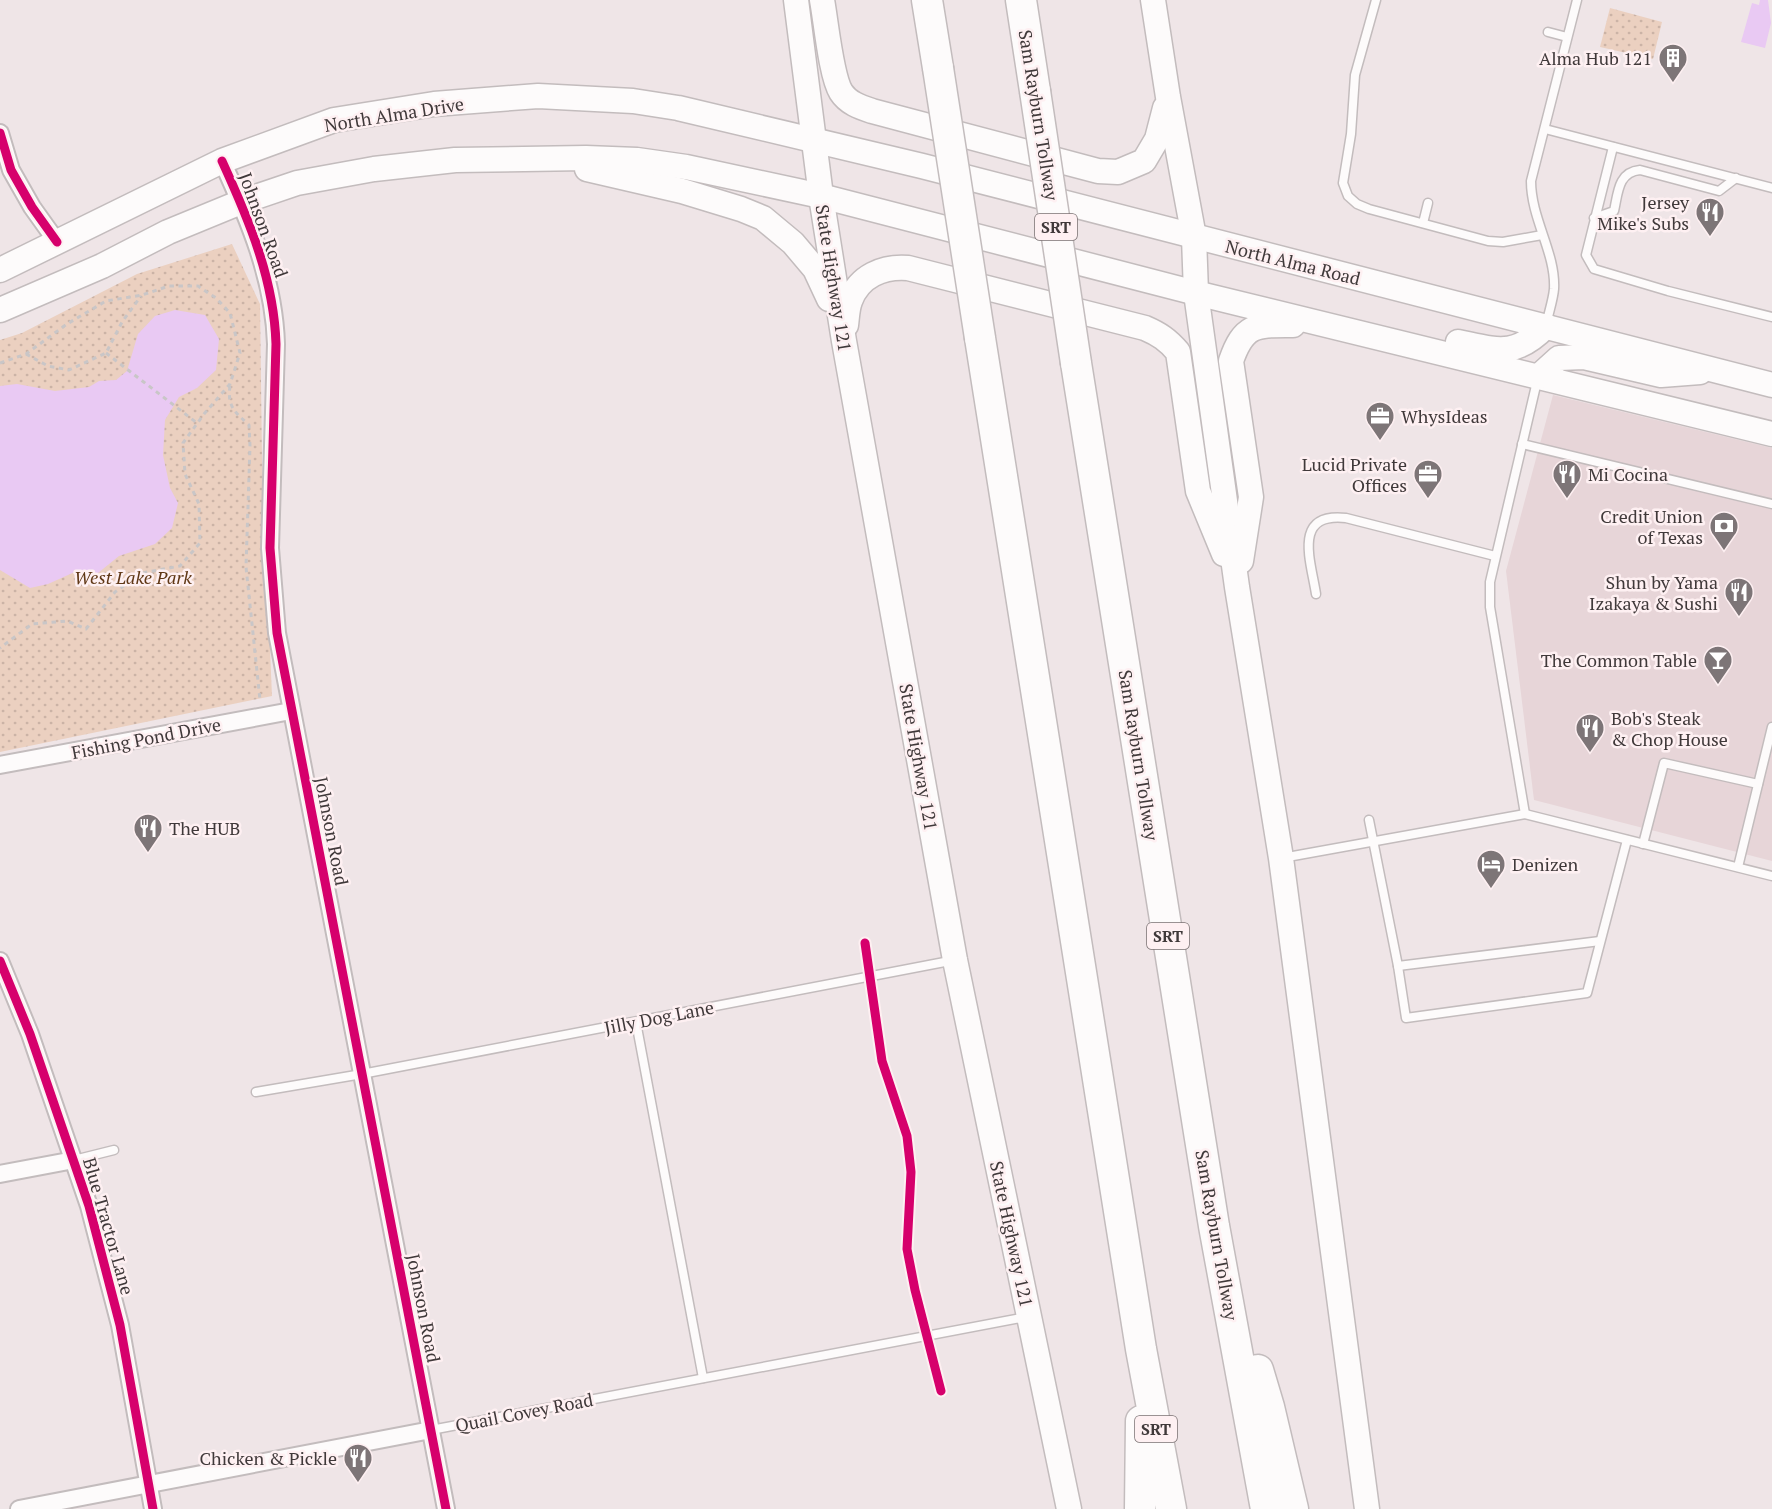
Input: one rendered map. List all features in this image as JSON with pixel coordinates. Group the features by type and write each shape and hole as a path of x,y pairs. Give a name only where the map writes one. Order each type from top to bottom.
{"highway":[{"name":"SRT","path":"927,0 1141,1349 1171,1509"},
{"name":"Sam Rayburn Tollway","path":"1021,0 1076,363 1214,1226 1266,1509"},
{"path":"1214,1226 1269,1407 1293,1509"},
{"path":"1140,1509 1141,1349"}],"main road":[{"name":"State Highway 121","path":"796,0 821,196 844,340 955,960 1069,1509"},
{"path":"822,0 835,77 841,92 853,104 872,111 1098,171 1118,172 1144,161 1157,139 1168,97"},
{"path":"1153,0 1194,237 1196,293 1237,587 1281,858 1367,1509"},
{"name":"North Alma Drive","path":"0,270 222,161 334,120 434,104 538,96 633,101 678,108 815,141"},
{"name":"North Alma Road","path":"815,141 922,166 1772,385"},
{"path":"545,159 682,191 763,218 793,243 815,269 831,302 844,340"},
{"path":"0,310 102,266 168,232 241,202 297,183 374,169 455,160 642,161 686,167 821,196 1196,293 1772,434"},
{"path":"844,340 849,302 857,288 874,273 896,267 908,268 1158,333 1168,340 1178,352 1198,491 1237,587"},
{"path":"1237,587 1251,497 1231,362 1237,343 1249,331 1263,325 1326,325"},
{"path":"1423,349 1433,341 1447,340 1487,348 1510,349 1535,337 1546,326"},
{"path":"1538,377 1558,358 1584,357 1661,375 1719,371"}],"street":[{"path":"0,133 11,170 32,207 57,242"},
{"name":"Johnson Road","path":"222,161 241,202 263,261 275,318 270,548 277,633 446,1509"},
{"name":"Fishing Pond Drive","path":"0,765 291,711"},
{"name":"Blue Tractor Lane","path":"0,961 22,1012 89,1206 120,1325 153,1509"},
{"path":"0,1174 74,1160"},
{"name":"Quail Covey Road","path":"19,1509 431,1430"}],"lane":[{"path":"1376,0 1355,75 1351,134 1343,183 1348,196 1357,204 1488,241 1503,242 1542,235"},
{"path":"1546,326 1554,290 1551,263 1534,210 1531,181 1577,0"},
{"path":"1548,32 1567,37"},
{"path":"1545,129 1772,188"},
{"path":"1613,147 1586,255 1594,268 1668,291 1772,317"},
{"path":"1594,218 1614,211 1623,177 1630,171 1640,170 1719,191 1736,178"},
{"path":"1423,223 1428,203"},
{"path":"1524,814 1490,607 1490,582 1494,556 1538,377"},
{"path":"1521,444 1772,504"},
{"path":"1316,594 1308,538 1315,524 1332,517 1346,518 1494,556"},
{"path":"1738,867 1772,727"},
{"path":"1643,844 1664,763 1758,784"},
{"path":"1281,858 1524,814 1772,876"},
{"path":"1369,820 1406,1018 1587,993 1627,840"},
{"path":"1398,966 1600,941"},
{"name":"Jilly Dog Lane","path":"256,1092 362,1074 955,960"},
{"path":"636,1022 703,1378"},
{"path":"74,1160 114,1150"},
{"name":"Quail Covey Road","path":"431,1430 1030,1316"}],"path":[{"path":"0,363 26,354 67,324 106,301 142,295 169,286 198,286 216,298 230,313 240,353 230,384 231,408 249,425 246,567 258,684"},
{"path":"26,354 48,366 69,370 106,353 122,322 142,295"},
{"path":"106,353 197,423"},
{"path":"0,648 32,624 67,621 86,629 115,592 142,573 180,566 200,543 199,504 185,474 183,443 230,384"}],"shaded area":[{"path":"1760,0 1768,0 1771,23 1765,48 1741,42 1752,3 1759,5"},
{"path":"175,310 205,315 219,339 216,370 197,388 179,397 165,420 163,455 170,488 178,503 172,528 155,544 119,556 98,573 77,571 48,584 30,588 0,570 0,386 17,384 55,391 89,387 99,381 116,380 127,371 138,334 155,316"},
{"path":"1553,395 1772,448 1772,861 1534,800 1506,571"}],"green space":[{"path":"1610,8 1662,22 1653,59 1600,47"},
{"name":"West Lake Park","path":"232,244 260,304 262,459 272,696 0,752 0,340 22,333 137,274"}],"cycle path":[{"path":"0,133 11,170 32,207 57,242"},
{"path":"222,161 242,205 271,296 276,344 270,548 277,633 446,1509"},
{"path":"865,943 882,1061 907,1136 911,1172 907,1249 941,1391"},
{"path":"0,961 30,1034 89,1206 120,1325 153,1509"}],"place":[{"name":"Alma Hub 121","path":"1673,84"},
{"name":"Jersey Mike's Subs","path":"1710,238"},
{"name":"WhysIdeas","path":"1380,442"},
{"name":"Lucid Private Offices","path":"1428,500"},
{"name":"Mi Cocina","path":"1567,500"},
{"name":"Credit Union of Texas","path":"1724,552"},
{"name":"Shun by Yama Izakaya & Sushi","path":"1739,618"},
{"name":"The Common Table","path":"1718,686"},
{"name":"Bob's Steak & Chop House","path":"1590,754"},
{"name":"The HUB","path":"148,854"},
{"name":"Denizen","path":"1491,890"},
{"name":"Chicken & Pickle","path":"358,1484"}]}
